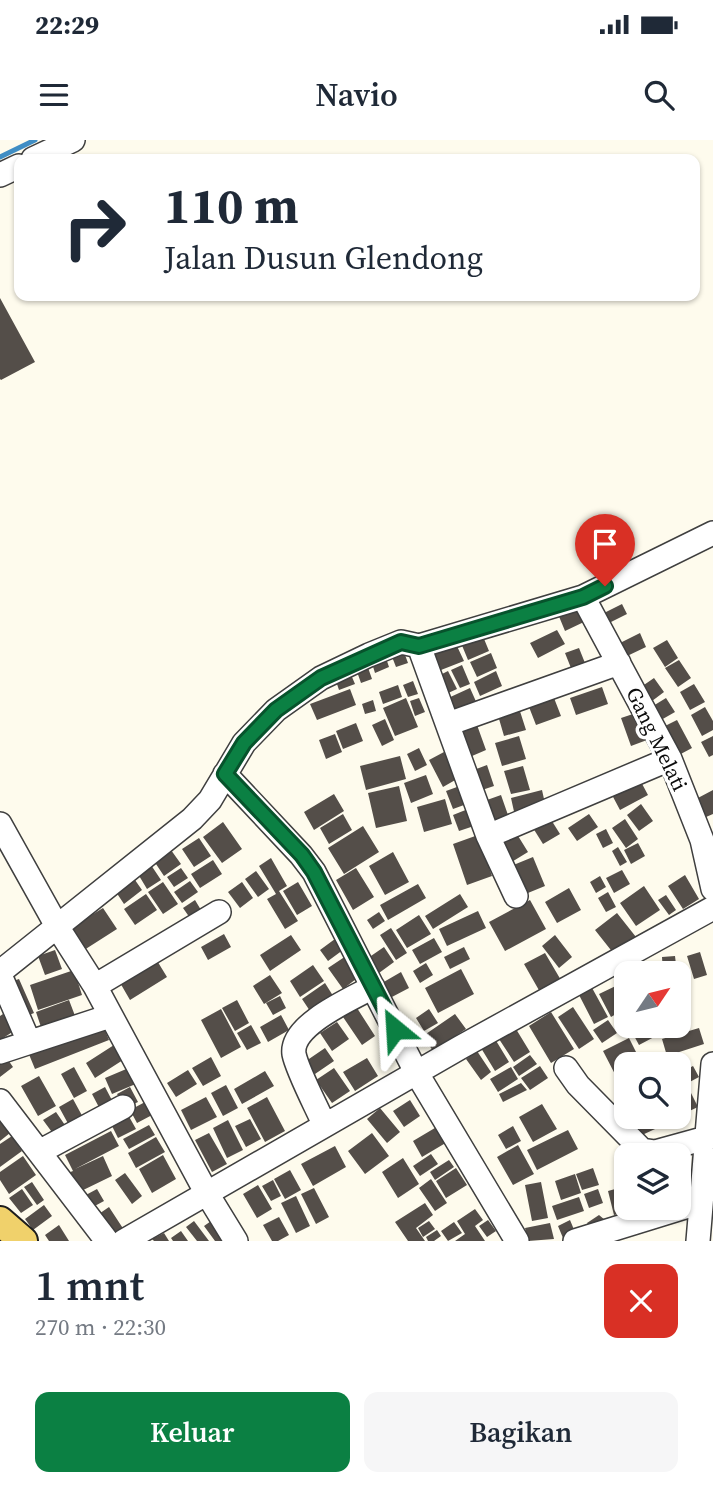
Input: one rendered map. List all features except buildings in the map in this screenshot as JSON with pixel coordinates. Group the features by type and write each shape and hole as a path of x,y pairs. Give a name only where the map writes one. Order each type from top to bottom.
{"main road":[{"path":"0,1222 23,1241"}],"street":[{"path":"44,154 73,140"},
{"path":"29,1042 0,974 192,819 210,800 244,743 276,710 321,678 401,642 419,646 583,597 713,533"},
{"name":"Gang Melati","path":"583,597 670,760 702,840 713,889"},
{"path":"419,646 488,836 516,896"},
{"path":"448,724 619,663"},
{"path":"488,836 670,760"},
{"path":"225,774 302,855 314,872 416,1072 517,1241"},
{"path":"0,824 236,1241"},
{"path":"124,1241 324,1124 713,908"},
{"path":"94,986 219,912"},
{"path":"324,1124 294,1055 295,1040 309,1024 373,987"},
{"path":"0,1052 110,1016"},
{"path":"698,1241 709,1137 713,1064"},
{"path":"566,1069 578,1085 642,1150 655,1152 709,1137"},
{"path":"0,1101 107,1241"},
{"path":"39,1152 123,1107"},
{"path":"575,1241 701,1202"}],"waterway":[{"path":"0,157 35,140"}],"route":[{"path":"395,1029 314,872 302,855 225,774 244,743 276,710 321,678 401,642 419,646 583,597 605,586"}]}
